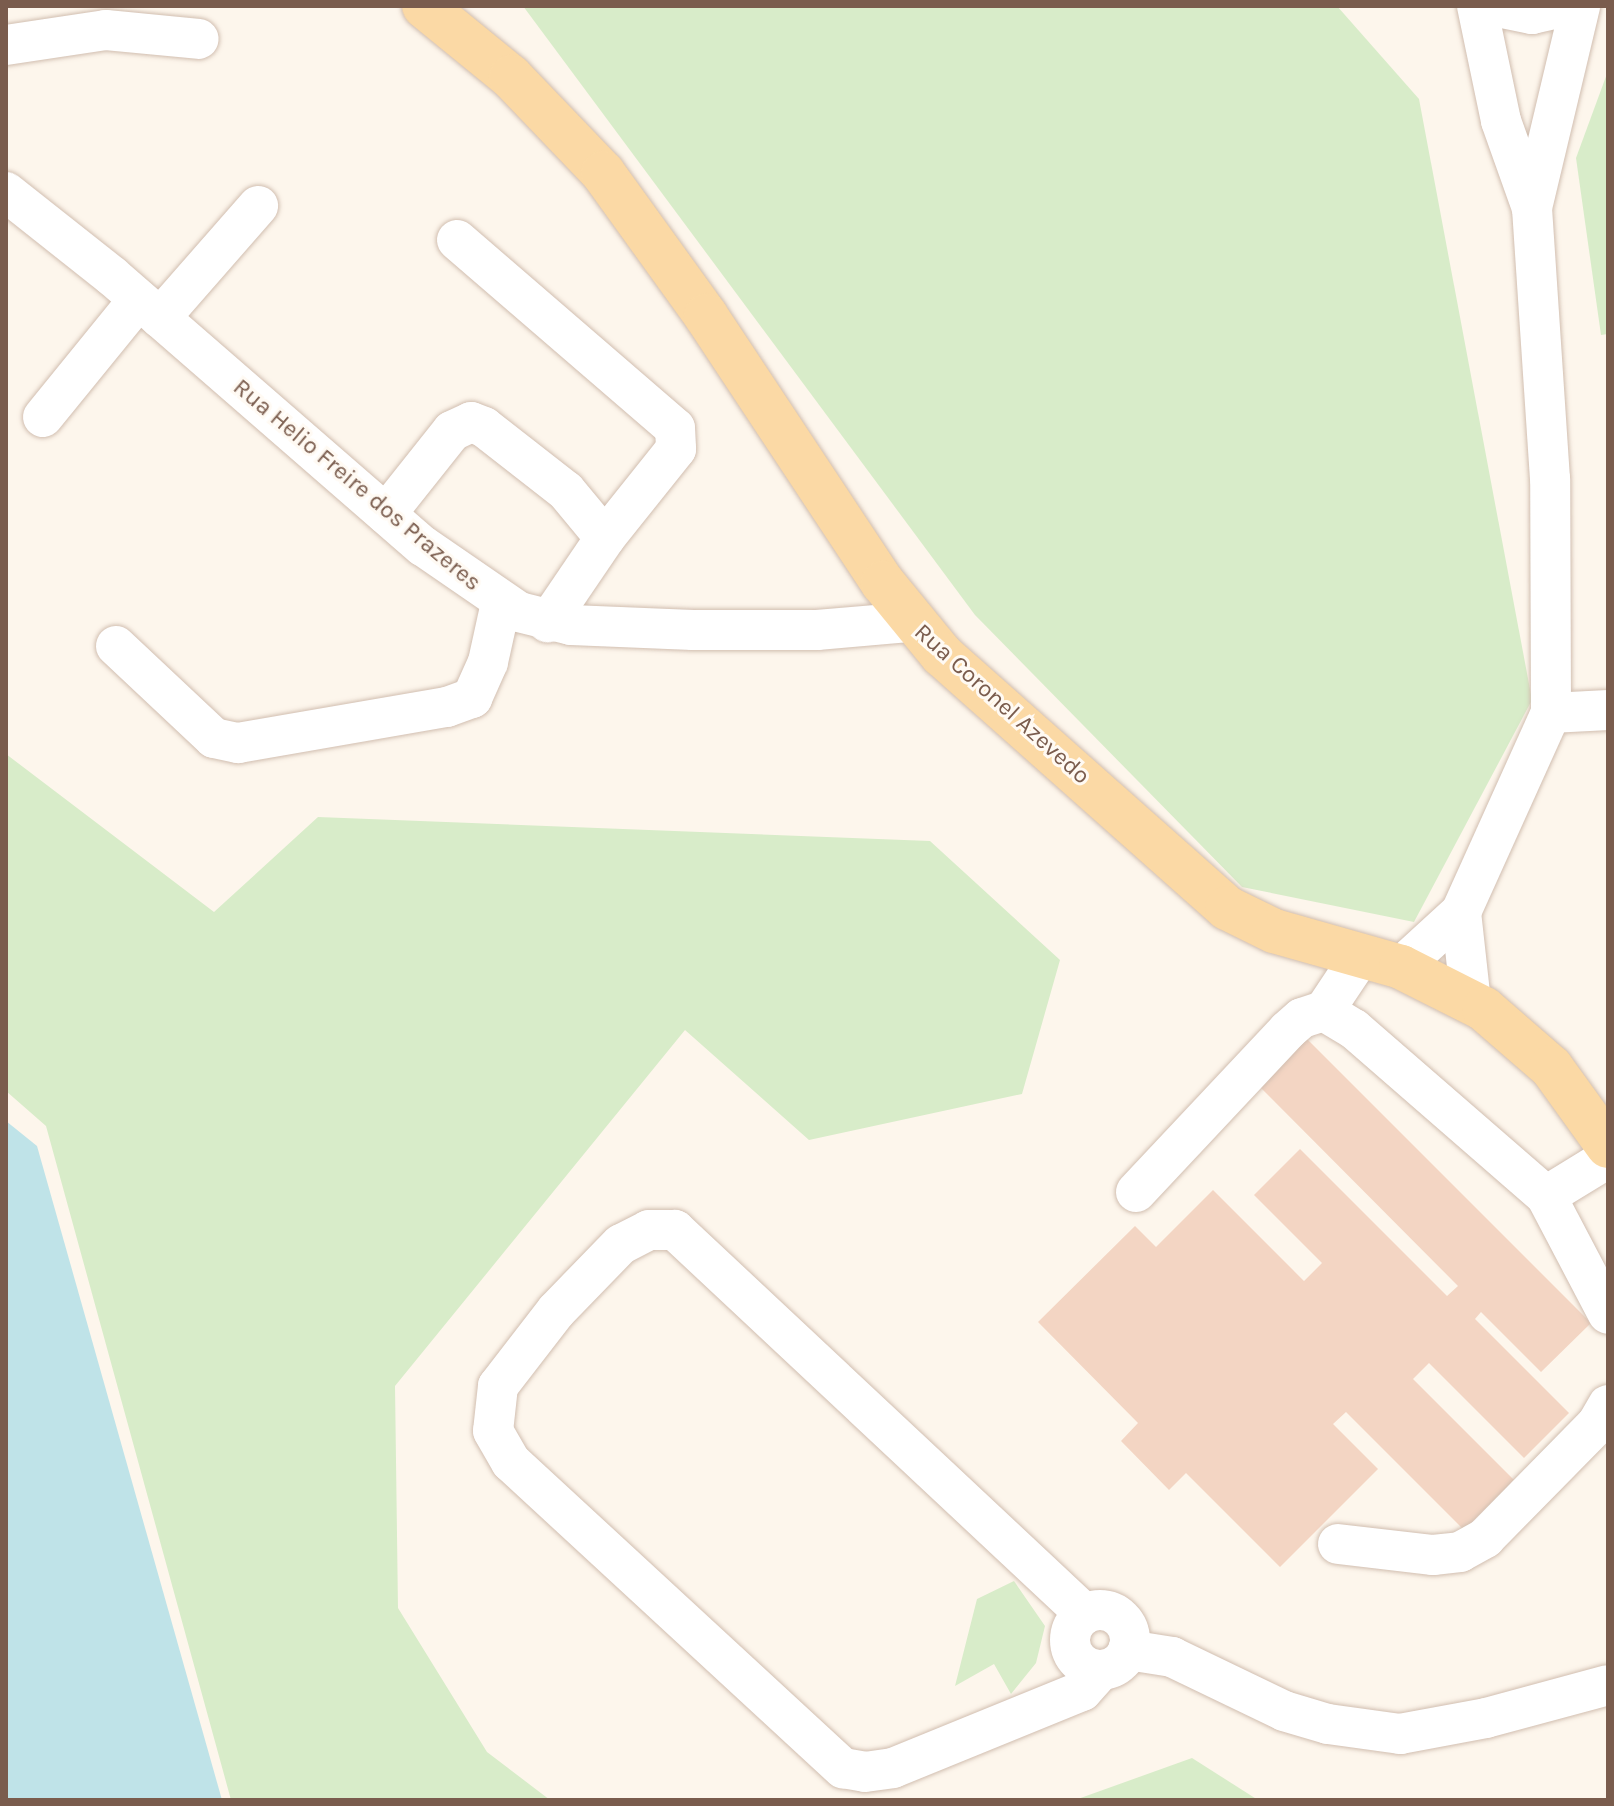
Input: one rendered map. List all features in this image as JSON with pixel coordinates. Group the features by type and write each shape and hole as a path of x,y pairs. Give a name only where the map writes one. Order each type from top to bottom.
{"main road":[{"name":"Rua Coronel Azevedo","path":"424,6 511,77 603,173 706,316 911,622 1227,908 1250,923 1381,962 1471,1002 1520,1036 1551,1067 1608,1146"}],"street":[{"path":"1471,1002 1461,912 1551,713 1550,479 1532,208 1501,121 1477,6"},
{"path":"1492,6 1532,14 1567,6"},
{"path":"1532,208 1580,6"},
{"path":"6,45 106,30 199,39"},
{"name":"Rua Helio Freire dos Prazeres","path":"6,192 149,309 386,514 501,603 548,622 709,630 911,622"},
{"path":"43,417 149,309 258,206"},
{"path":"457,240 675,428 676,449 605,538 548,622"},
{"path":"386,514 452,431 471,422 566,491 605,538"},
{"path":"116,646 214,738 238,743 447,707 472,698 488,662 501,603"},
{"path":"1551,713 1608,710"},
{"path":"1136,1192 1288,1030 1302,1018 1324,1011 1381,962 1461,912"},
{"path":"1324,1011 1354,1029 1546,1196 1608,1314"},
{"path":"1546,1196 1608,1158"},
{"path":"1114,1660 1122,1621 1105,1611 1085,1614 675,1230 649,1230 621,1244 556,1311 498,1386 493,1431 511,1462 843,1768 854,1772 893,1768 1082,1691 1114,1660 1172,1657 1299,1715 1400,1734 1608,1685"},
{"path":"1338,1544 1433,1555 1460,1552 1485,1538 1597,1424 1608,1405"}],"green space":[{"path":"523,6 1337,6 1419,99 1532,700 1414,922 1242,887 975,615"},
{"path":"1608,71 1608,334 1601,335 1576,158"},
{"path":"6,754 214,912 318,817 930,841 1060,960 1022,1094 809,1140 685,1030 395,1386 398,1608 487,1752 550,1800 231,1800 46,1126 6,1091"},
{"path":"1014,1581 1045,1626 1036,1663 1011,1694 994,1664 955,1686 977,1599"},
{"path":"1192,1758 1258,1800 1075,1800"}],"water":[{"path":"6,1121 37,1146 222,1800 6,1800"}],"building":[{"path":"1304,1036 1591,1323 1541,1372 1481,1312 1475,1319 1569,1413 1524,1458 1429,1363 1413,1379 1514,1480 1464,1530 1346,1412 1333,1424 1378,1469 1280,1567 1186,1473 1169,1490 1121,1441 1138,1423 1038,1322 1135,1226 1156,1247 1213,1190 1304,1281 1322,1263 1254,1195 1300,1149 1447,1296 1458,1286 1256,1083"}]}
